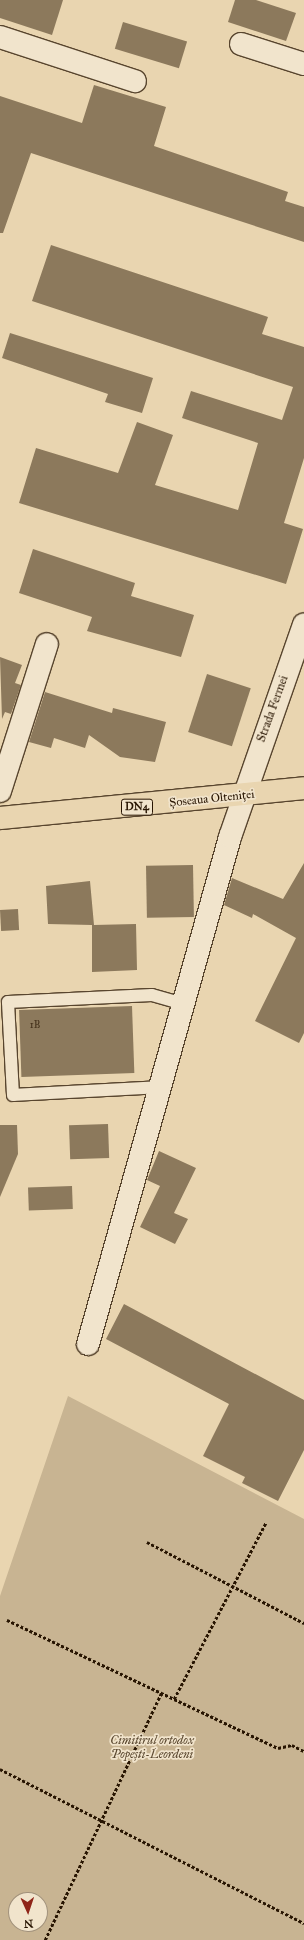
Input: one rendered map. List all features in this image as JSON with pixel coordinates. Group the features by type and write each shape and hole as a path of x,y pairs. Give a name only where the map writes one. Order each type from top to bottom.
{"main road":[{"name":"Șoseaua Olteniței","path":"0,818 243,796 304,788"}],"street":[{"path":"0,37 135,81"},
{"path":"241,44 304,64"},
{"name":"Strada Fermei","path":"88,1344 243,796 304,624"},
{"path":"0,791 47,644"}],"lane":[{"path":"161,1087 13,1095 4,1022 8,1002 152,994 184,1004"}],"path":[{"path":"174,1699 266,1522"},
{"path":"146,1542 304,1623"},
{"path":"8,1620 278,1748 292,1745 304,1751"},
{"path":"45,1940 103,1820 160,1693"},
{"path":"0,1769 304,1923"}],"green space":[{"name":"Cimitirul ortodox Popești-Leordeni","path":"68,1396 304,1519 304,1940 0,1940 0,1596"}],"building":[{"path":"0,0 63,0 52,35 0,18"},
{"path":"235,0 256,0 296,13 286,41 228,22"},
{"path":"123,22 187,42 179,68 115,49"},
{"path":"94,85 166,107 154,146 288,192 285,201 304,207 304,242 31,153 3,233 0,233 0,96 82,123"},
{"path":"51,245 268,317 262,334 304,347 304,458 284,523 303,529 286,584 19,503 36,448 118,473 137,422 173,435 155,485 238,510 258,443 182,418 191,391 282,420 293,387 32,301"},
{"path":"10,333 153,378 142,413 105,402 108,394 2,358"},
{"path":"33,549 135,583 131,596 194,615 181,657 87,631 92,617 19,593"},
{"path":"0,657 22,665 15,683 21,685 11,714 5,712 2,719"},
{"path":"207,674 251,688 232,746 188,732"},
{"path":"45,692 112,713 113,708 166,722 155,762 120,757 89,735 85,748 54,738 51,748 29,742"},
{"path":"304,863 304,1033 299,1043 255,1021 296,938 253,914 252,918 224,905 232,878 283,899"},
{"path":"193,865 194,917 147,918 146,866"},
{"path":"90,881 94,925 136,924 137,970 92,972 92,925 48,924 46,886"},
{"path":"18,909 19,930 1,931 0,910"},
{"path":"132,1006 134,1073 21,1077 19,1010"},
{"path":"108,1124 109,1158 70,1159 69,1125"},
{"path":"0,1125 17,1125 18,1154 0,1197"},
{"path":"159,1151 196,1168 174,1213 188,1219 175,1244 140,1227 160,1186 147,1180"},
{"path":"72,1186 73,1209 29,1211 28,1188"},
{"path":"124,1304 304,1400 304,1450 278,1501 242,1483 245,1477 203,1456 229,1404 106,1339"}]}
